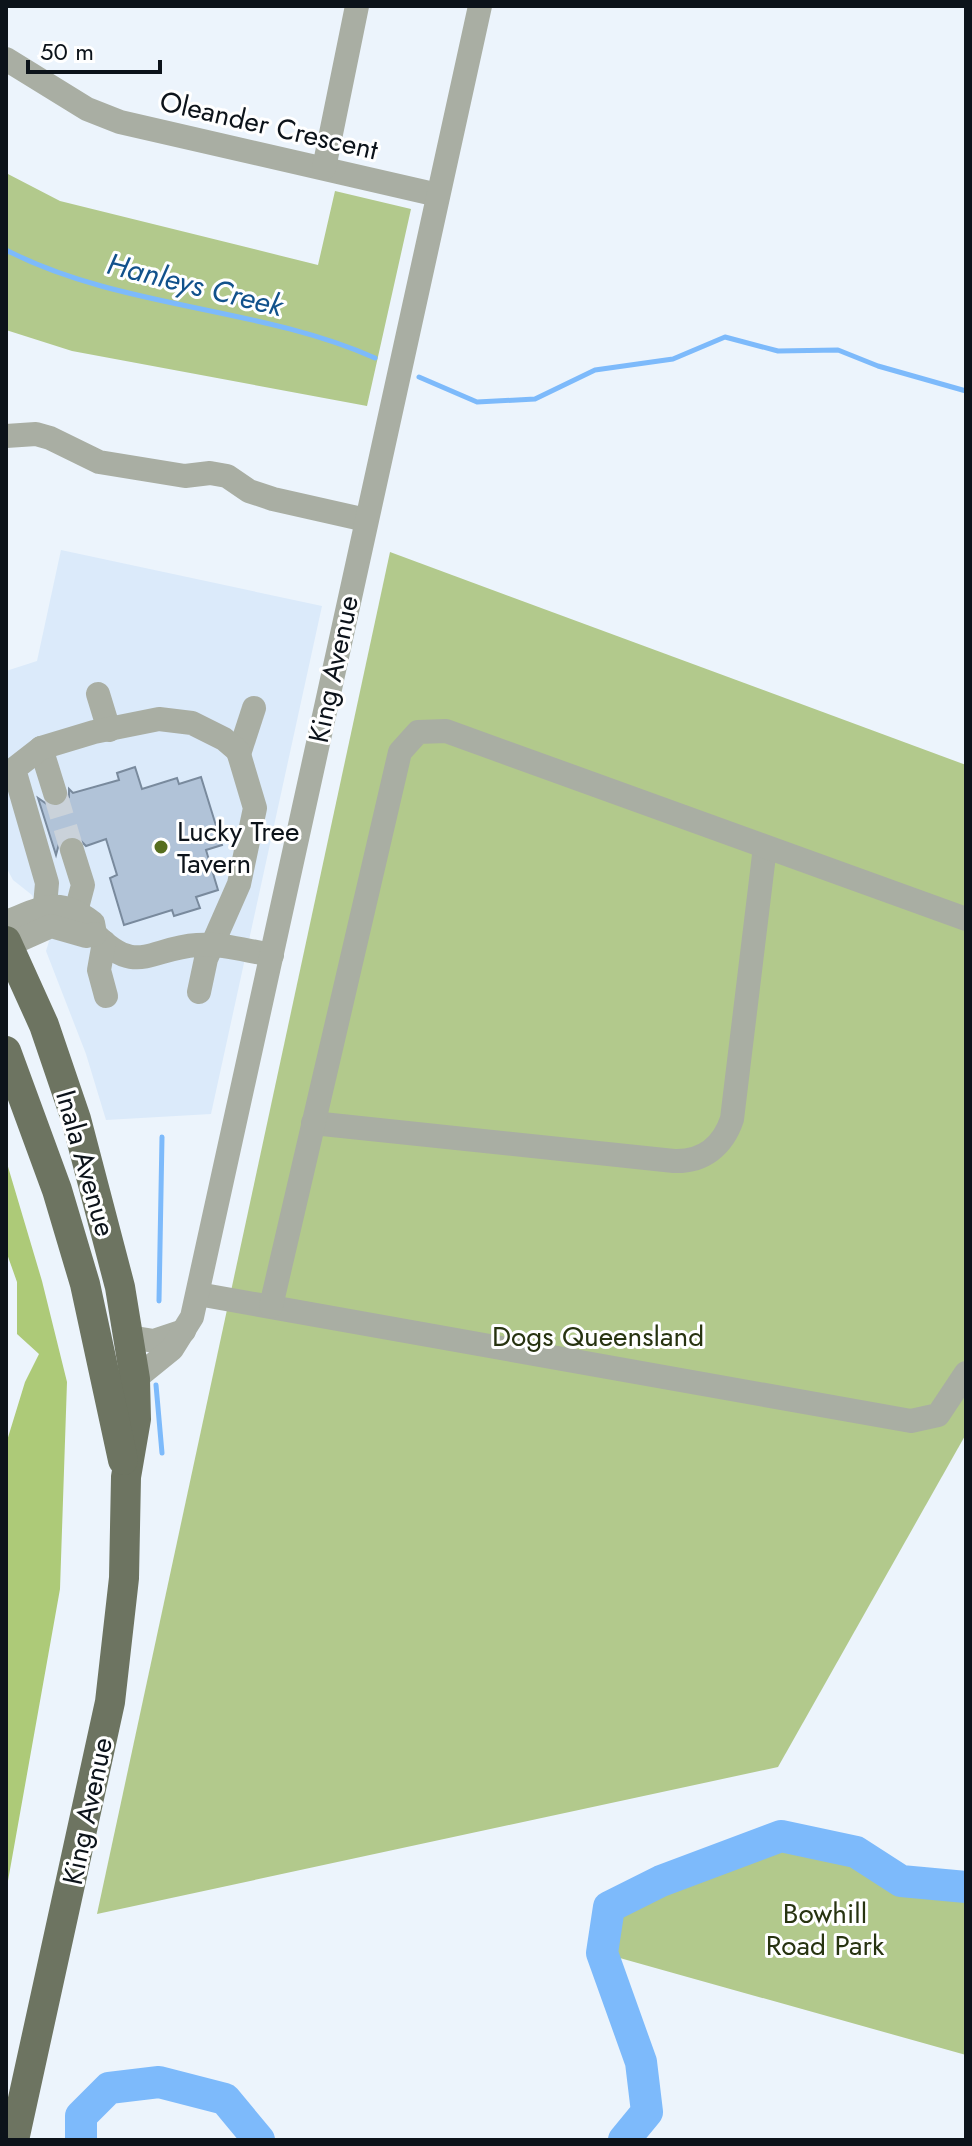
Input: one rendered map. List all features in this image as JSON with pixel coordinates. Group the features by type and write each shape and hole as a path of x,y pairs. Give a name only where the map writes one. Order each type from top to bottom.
{"main road":[{"name":"Inala Avenue","path":"6,938 44,1025 76,1119 129,1337 136,1386"},
{"name":"Inala Avenue","path":"6,1051 57,1190 85,1284 119,1443"},
{"name":"King Avenue","path":"14,2140 110,1702 124,1578 126,1477 136,1419 136,1386"},
{"name":"King Avenue","path":"119,1443 126,1477"}],"street":[{"path":"324,168 357,22 357,6"},
{"name":"King Avenue","path":"136,1386 172,1349 184,1331 198,1294 480,6"},
{"name":"Oleander Crescent","path":"6,59 87,109 120,122 438,195"},
{"path":"6,436 36,434 50,438 84,458 99,462 185,476 210,473 227,476 249,491 273,499 366,520"},
{"path":"98,694 109,730"},
{"path":"239,754 254,708"},
{"path":"45,906 47,883 14,769 41,748 159,719 192,723 224,739 239,754 255,808 239,884 206,959 199,992"},
{"path":"271,1306 400,752 418,732 446,731 966,919"},
{"path":"41,748 55,793"},
{"path":"313,1123 674,1161 698,1158 726,1137 732,1119 765,847"},
{"path":"72,850 83,885 74,920"},
{"path":"6,938 45,906 57,905 86,936 99,938 123,956 140,960 194,945 215,944 272,955"},
{"path":"6,938 74,920"},
{"path":"99,938 99,970 106,996"},
{"path":"198,1294 911,1421 938,1415 966,1373"},
{"path":"129,1337 154,1341 184,1331"}],"shaded area":[{"path":"61,550 322,606 211,1114 106,1120 86,1054 46,951 50,938 32,895 13,880 6,867 6,671 37,661"}],"green space":[{"path":"6,173 60,201 318,265 335,191 411,209 367,406 72,351 6,330"},
{"name":"Dogs Queensland","path":"390,552 966,765 966,1434 778,1767 97,1914"},
{"path":"6,1160 42,1281 67,1382 60,1589 6,1892 6,1444 25,1382 39,1354 17,1334 17,1282 6,1251"},
{"name":"Bowhill Road Park","path":"781,1836 856,1852 901,1881 966,1887 966,2055 602,1953 609,1907 661,1881"}],"building":[{"name":"Lucky Tree Tavern","path":"135,767 142,789 177,778 179,784 201,777 222,845 206,850 218,890 196,897 200,908 174,916 172,910 124,925 110,878 117,875 106,839 86,846 76,836 67,836 60,840 56,855 38,798 51,807 60,807 69,797 69,789 73,793 119,780 117,773"}],"waterway":[{"name":"Hanleys Creek","path":"6,250 96,284 284,327 375,358"},
{"name":"Hanleys Creek","path":"419,377 477,402 535,399 595,370 673,359 725,337 778,351 838,350 878,366 966,391"},
{"path":"159,1301 162,1137"},
{"path":"156,1385 162,1453"},
{"path":"624,2140 647,2112 641,2062 602,1953 609,1907 661,1881 781,1836 856,1852 901,1881 966,1887"},
{"path":"81,2140 81,2116 109,2088 159,2082 225,2099 259,2140"}],"tunnel":[{"path":"55,793 72,850"}],"place":[{"name":"Lucky Tree Tavern","path":"161,847"}]}
